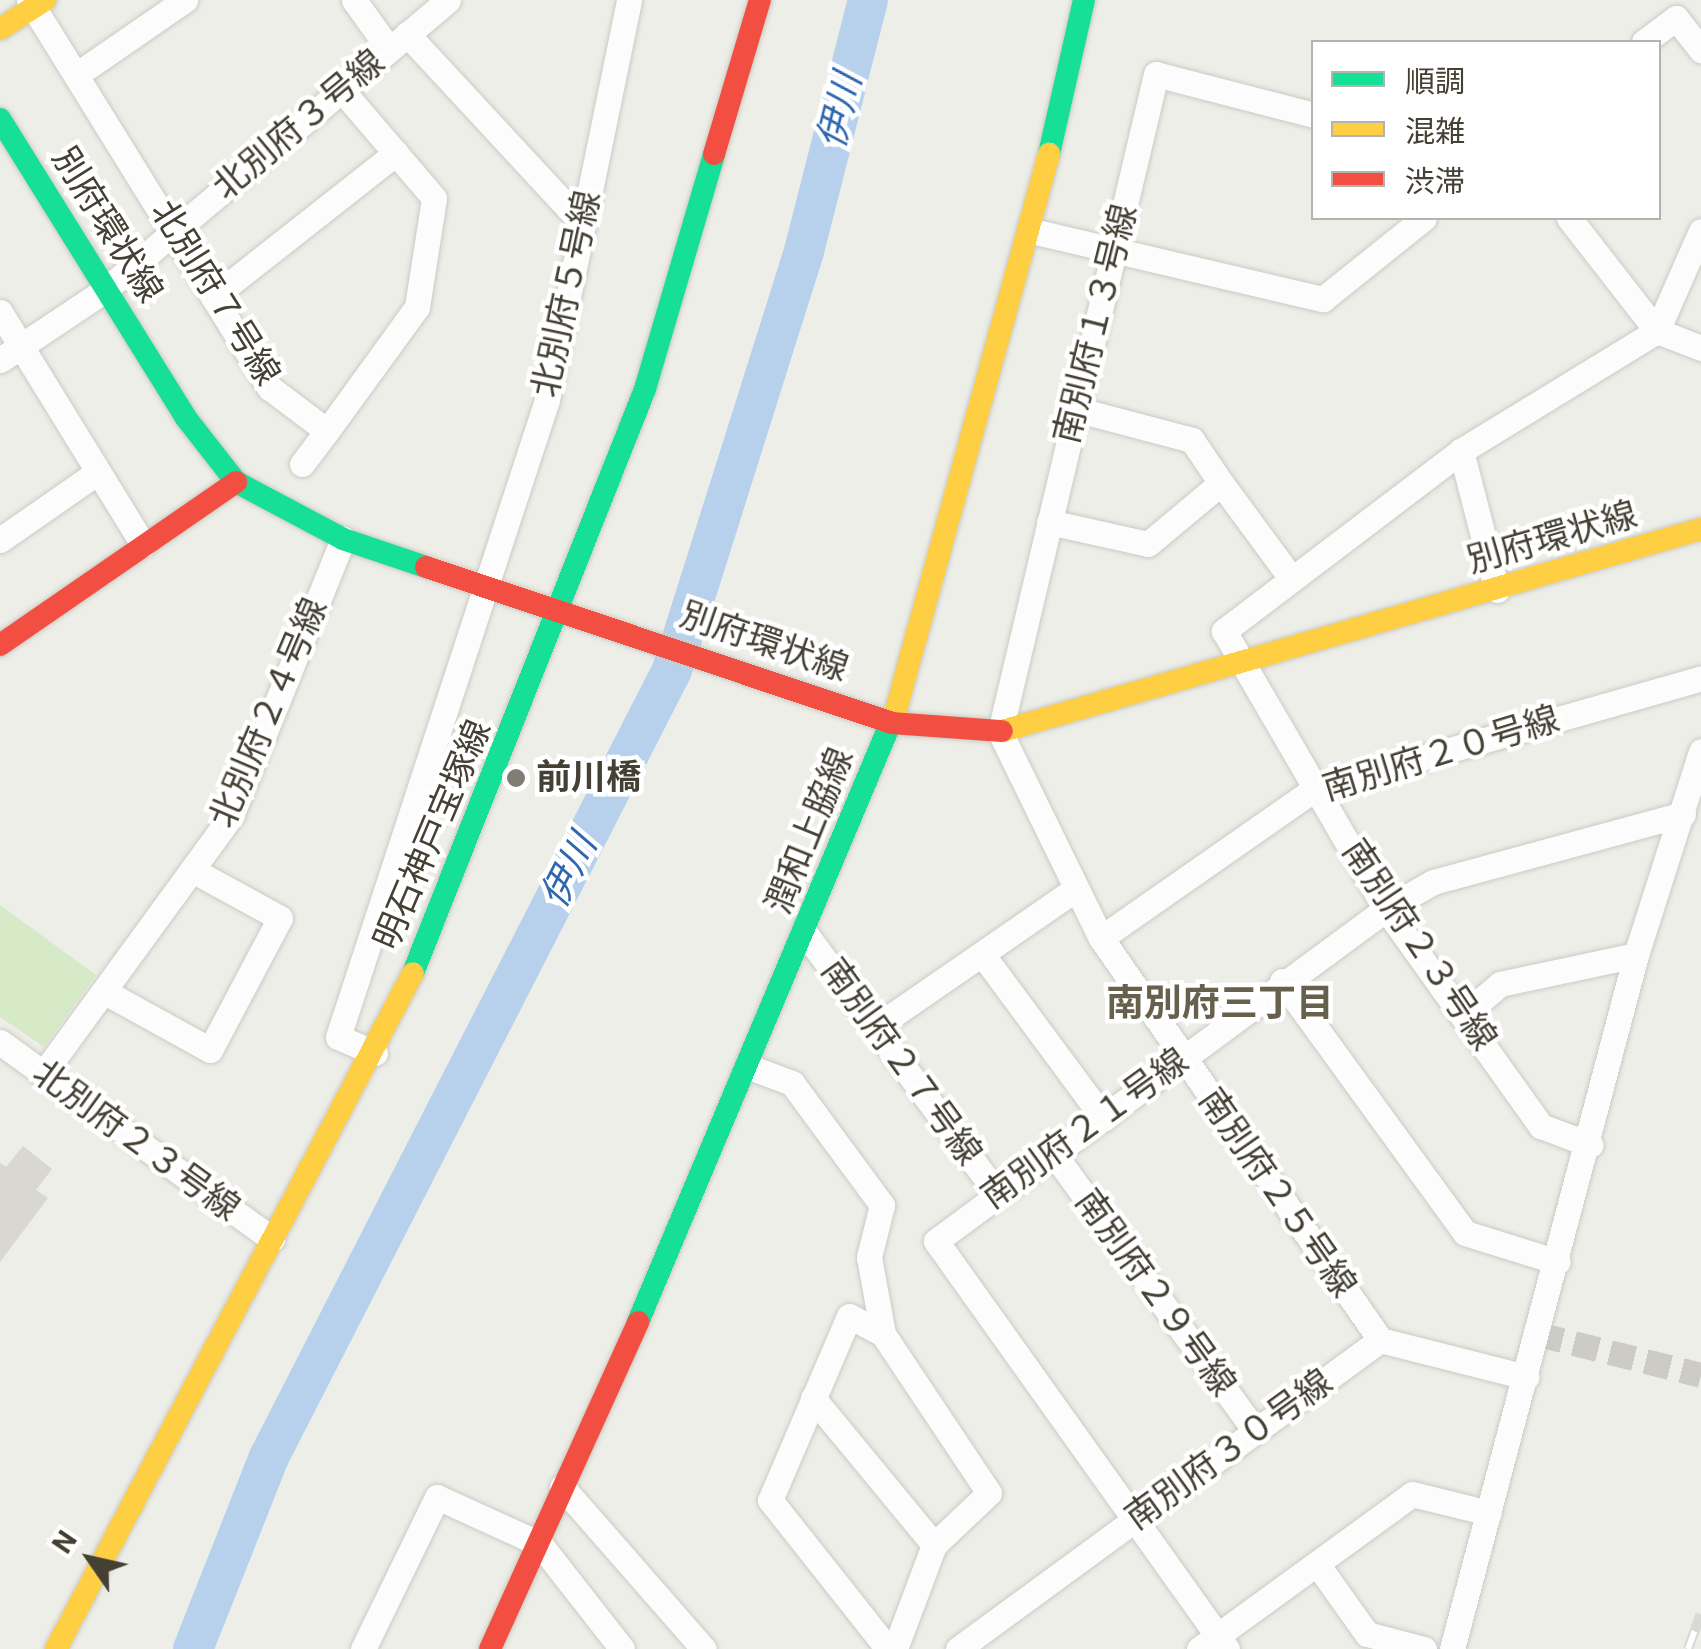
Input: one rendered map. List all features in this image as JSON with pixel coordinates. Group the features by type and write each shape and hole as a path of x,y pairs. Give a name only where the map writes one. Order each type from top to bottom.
{"street":[{"path":"79,73 185,0"},
{"path":"354,0 581,222"},
{"name":"北別府３号線","path":"10,353 105,290 448,0"},
{"name":"北別府５号線","path":"375,1053 338,1037 547,400 629,0"},
{"name":"明石神戸宝塚線","path":"56,1649 272,1239 375,1053 455,885 573,612 645,390 760,0"},
{"name":"潤和上脇線","path":"490,1649 752,1068 892,723 1032,230 1084,0"},
{"path":"0,30 36,3"},
{"name":"北別府７号線","path":"36,3 270,388 326,431"},
{"path":"1647,40 1676,18 1701,50"},
{"name":"南別府１３号線","path":"1000,732 1156,74 1311,114"},
{"path":"302,464 417,306 434,198 342,89"},
{"name":"別府環状線","path":"0,120 105,290 236,482 342,539 573,612 892,723 1000,732 1701,529"},
{"path":"213,297 396,153"},
{"path":"1032,230 1323,299 1422,220"},
{"path":"1571,220 1657,331 1701,348"},
{"path":"1075,408 1192,440 1291,578 1461,451 1657,331 1701,231"},
{"path":"0,312 10,353 143,544"},
{"path":"1461,451 1497,590"},
{"path":"0,540 94,474"},
{"path":"0,645 236,482"},
{"path":"1049,522 1148,544 1221,484"},
{"name":"北別府２４号線","path":"43,1074 194,872 230,816 342,539"},
{"name":"南別府２３号線","path":"1291,578 1224,631 1248,662 1386,908 1467,1012 1542,1126 1591,1145"},
{"name":"南別府２０号線","path":"1101,938 1316,788 1701,678"},
{"name":"南別府２５号線","path":"1000,732 1073,891 1101,938 1380,1340"},
{"path":"1452,1649 1591,1145 1636,955 1701,751"},
{"name":"南別府２１号線","path":"1214,1645 1134,1520 936,1241 996,1192 1104,1119 1282,981 1386,908 1433,882 1684,814"},
{"path":"105,992 210,1050 280,918 194,872"},
{"path":"877,1026 1073,891"},
{"name":"南別府２７号線","path":"806,933 996,1192"},
{"path":"982,954 1104,1119"},
{"path":"1467,1012 1500,984 1636,955"},
{"path":"1282,981 1465,1233 1558,1262"},
{"name":"北別府２３号線","path":"0,1042 272,1239"},
{"path":"752,1068 792,1083 882,1204 870,1256 883,1334 990,1493 934,1545 892,1649 770,1500 848,1316 883,1334"},
{"name":"南別府２９号線","path":"1054,1154 1255,1432"},
{"path":"1380,1340 1526,1377"},
{"name":"南別府３０号線","path":"958,1649 1380,1340"},
{"path":"813,1398 934,1545"},
{"path":"562,1487 704,1649"},
{"path":"1214,1645 1412,1494 1489,1513"},
{"path":"363,1649 437,1498 540,1544 622,1649"},
{"path":"1317,1564 1367,1634 1424,1649"}],"green space":[{"path":"0,905 96,975 44,1047 0,1017"}],"building":[{"path":"23,1146 52,1169 36,1190 48,1198 0,1262 0,1163 6,1167"}],"waterway":[{"name":"伊川","path":"193,1649 269,1457 672,670 804,251 868,0"}],"tunnel":[{"path":"1538,1334 1701,1375"}],"railway":[{"path":"1688,1649 1701,1614"}],"traffic: fast":[{"path":"1049,154 1084,0"},
{"path":"0,119 186,418 236,482 343,539 426,567"},
{"path":"413,973 645,389 714,154"},
{"path":"638,1322 896,710"}],"traffic: slow":[{"path":"0,29 45,0"},
{"path":"896,710 1049,154"},
{"path":"1002,731 1701,529"},
{"path":"56,1649 413,973"}],"traffic: jam":[{"path":"714,154 760,0"},
{"path":"0,645 236,482"},
{"path":"426,567 892,723 1002,731"},
{"path":"490,1649 638,1322"}],"place":[{"name":"前川橋","path":"516,778"}],"district":[{"name":"南別府三丁目","path":"1220,1004"}]}
